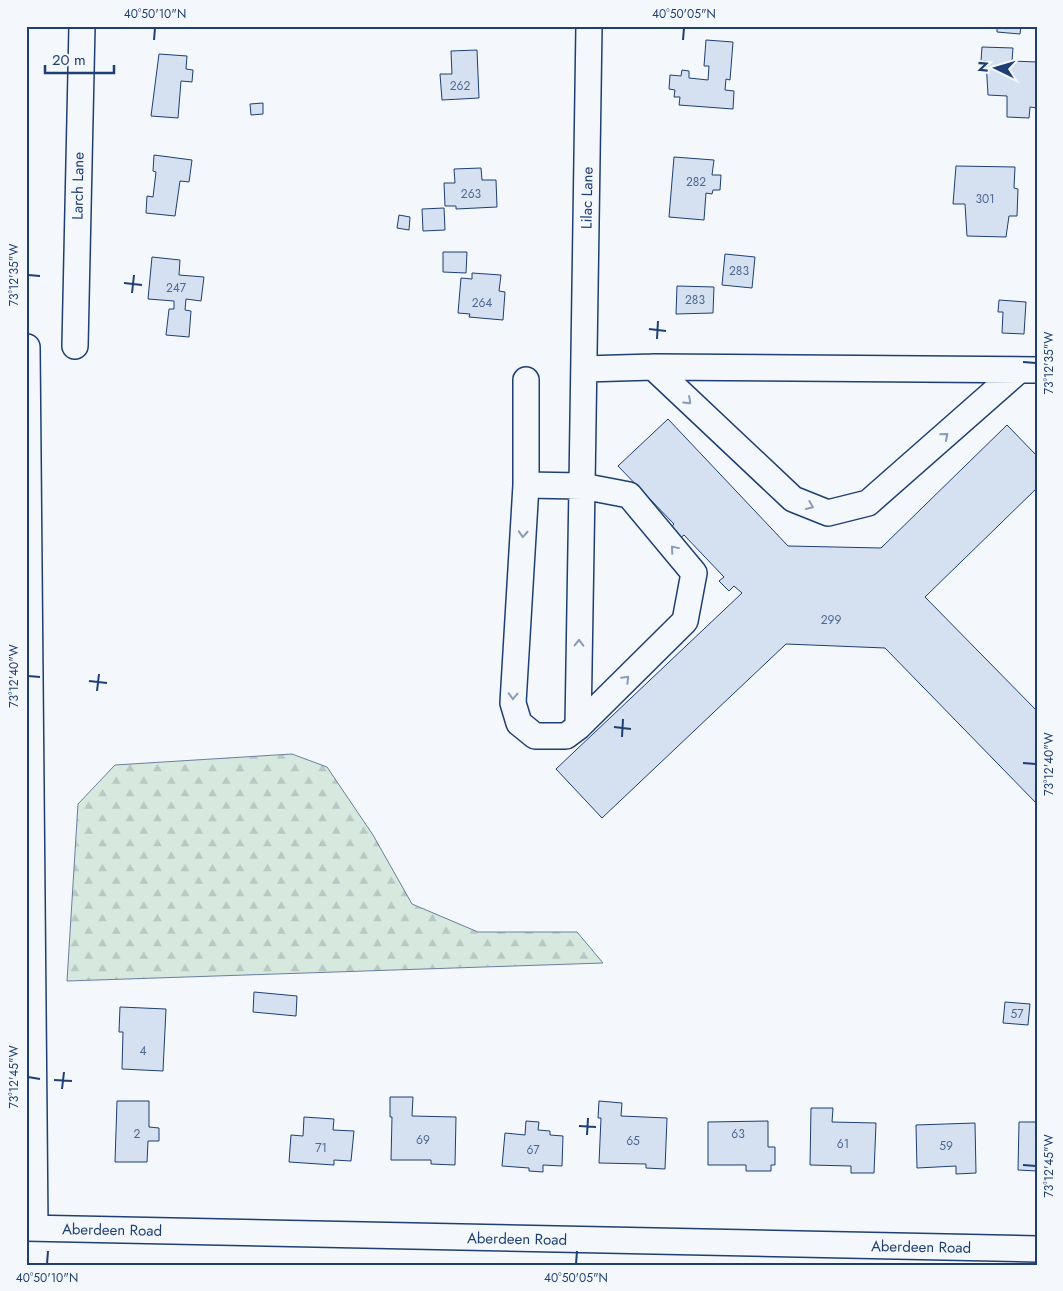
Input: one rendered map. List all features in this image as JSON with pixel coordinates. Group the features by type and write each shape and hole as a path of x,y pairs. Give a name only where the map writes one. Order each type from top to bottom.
{"street":[{"name":"Larch Lane","path":"75,346 82,26"},
{"name":"Lilac Lane","path":"578,727 589,26"},
{"path":"27,347 31,1228"},
{"path":"653,367 792,498 828,514 868,503 1027,371"},
{"path":"584,369 653,367 1027,371"},
{"path":"526,380 526,485 513,704 519,723 535,736 566,736 578,727 685,621 694,573 629,495 582,486 526,485"},
{"name":"Aberdeen Road","path":"31,1228 1037,1250"}],"green space":[{"path":"292,754 327,767 373,835 412,904 478,932 577,932 603,963 67,981 78,804 115,765"}],"building":[{"path":"997,26 1021,26 1020,34 997,32"},
{"path":"706,40 733,42 730,80 726,79 725,90 734,91 733,109 679,105 680,97 674,97 675,90 669,89 670,75 681,76 682,70 689,71 689,78 708,80 709,66 704,66"},
{"path":"982,47 1013,48 1012,61 1037,62 1037,108 1030,107 1029,118 1007,117 1007,96 988,95 986,61 981,61"},
{"path":"477,50 479,98 442,100 440,74 452,74 451,51"},
{"path":"159,54 187,56 186,69 193,70 192,82 181,81 178,118 151,116"},
{"path":"263,103 263,114 251,115 250,104"},
{"path":"154,155 192,160 189,182 180,181 175,216 146,213 147,196 153,197 156,172 153,171"},
{"path":"674,157 714,160 712,175 721,175 720,190 713,190 712,194 706,193 704,220 669,217"},
{"path":"956,166 1015,167 1014,188 1018,189 1017,216 1009,216 1006,237 967,236 965,204 953,204"},
{"path":"481,168 482,180 496,180 497,207 456,209 456,206 445,206 444,183 455,183 454,169"},
{"path":"444,208 445,230 423,231 422,209"},
{"path":"399,215 410,217 409,230 397,228"},
{"path":"443,252 467,252 466,273 443,272"},
{"path":"725,254 755,257 752,288 722,285"},
{"path":"152,257 180,260 179,275 204,277 201,301 186,299 185,310 191,311 189,337 166,335 169,309 174,309 174,301 148,299"},
{"path":"472,273 501,275 499,291 505,292 503,320 469,317 470,314 458,313 461,278 472,279"},
{"path":"677,286 714,287 713,313 676,314"},
{"path":"999,300 1026,302 1024,334 1002,333 1003,312 998,312"},
{"path":"668,419 788,546 881,548 1007,425 1037,456 1037,488 925,597 1037,711 1037,804 885,648 786,644 602,818 556,769 742,593 734,586 729,591 719,581 724,577 684,535 679,539 670,529 674,524 618,466"},
{"path":"254,992 297,996 296,1016 253,1012"},
{"path":"1005,1002 1030,1004 1028,1025 1003,1023"},
{"path":"120,1007 166,1009 163,1071 122,1069 123,1032 119,1032"},
{"path":"390,1097 413,1097 412,1116 456,1117 455,1165 431,1164 431,1160 391,1160 392,1117 390,1117"},
{"path":"117,1101 149,1101 149,1127 159,1128 159,1141 148,1141 147,1162 115,1162"},
{"path":"599,1101 622,1103 621,1116 667,1118 665,1169 646,1168 646,1164 599,1163 601,1118 598,1118"},
{"path":"811,1108 833,1108 832,1122 876,1123 874,1173 851,1173 851,1166 810,1165"},
{"path":"304,1117 334,1119 333,1130 354,1131 351,1161 334,1160 334,1165 289,1162 291,1135 303,1136"},
{"path":"526,1121 539,1122 538,1130 550,1131 550,1135 563,1136 562,1166 543,1165 543,1172 529,1171 529,1168 502,1166 505,1133 525,1135"},
{"path":"768,1121 768,1147 775,1147 775,1165 771,1165 771,1171 746,1171 746,1165 708,1165 708,1122"},
{"path":"1019,1122 1037,1122 1037,1171 1018,1170"},
{"path":"975,1123 976,1173 956,1174 956,1166 917,1168 916,1125"}]}
